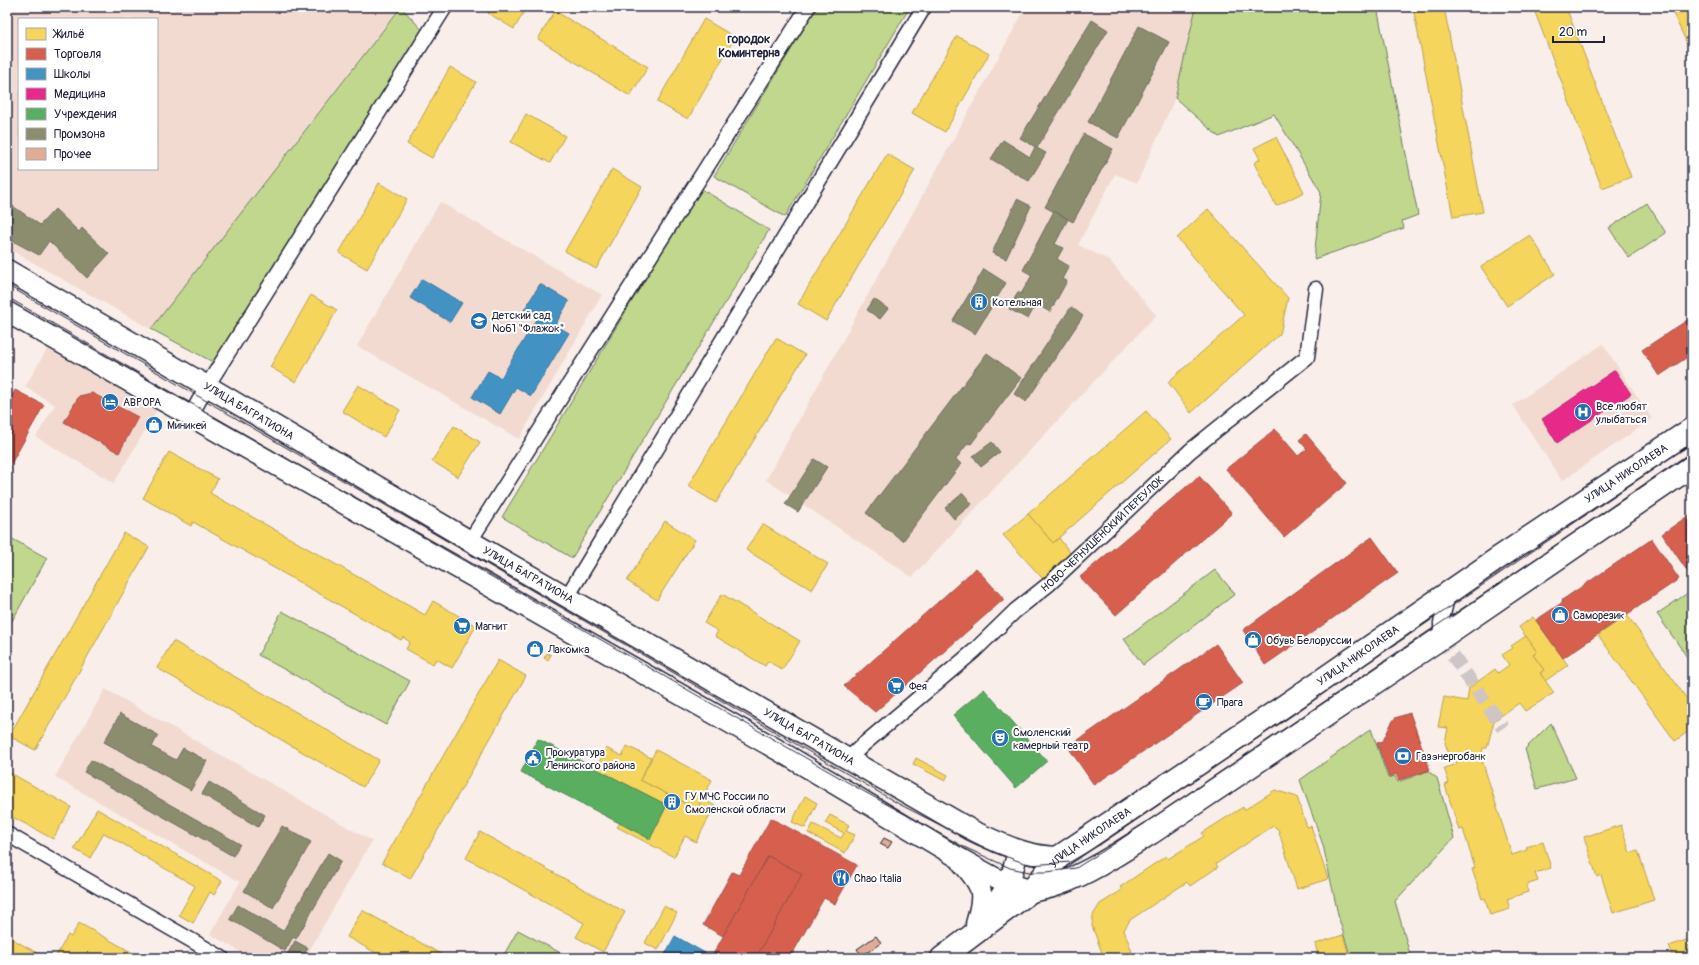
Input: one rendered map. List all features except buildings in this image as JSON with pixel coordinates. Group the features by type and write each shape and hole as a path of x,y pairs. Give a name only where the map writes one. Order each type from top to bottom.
{"main road":[{"name":"УЛИЦА БАГРАТИОНА","path":"7,270 470,541 973,831 1018,852 1042,857 1059,857"},
{"path":"7,312 778,750 957,857 1009,884 1031,891"},
{"name":"УЛИЦА НИКОЛАЕВА","path":"942,958 1031,891 1059,857 1280,709 1692,428"},
{"name":"УЛИЦА НИКОЛАЕВА","path":"1031,891 1060,884 1107,861 1441,638 1692,466"},
{"path":"972,936 1009,884 1018,852"},
{"path":"957,857 976,879 981,888 980,910 972,936"}],"street":[{"path":"190,417 207,386 445,7"},
{"path":"470,541 808,7"},
{"path":"567,597 924,7"},
{"name":"НОВО-ЧЕРНУШЕНСКИЙ ПЕРЕУЛОК","path":"848,759 974,651 1015,611 1049,584 1190,451 1307,357 1316,289"},
{"path":"1441,638 1441,623 1448,594"},
{"path":"7,834 222,958"}],"shaded area":[{"path":"7,7 400,7 151,329 7,248"},
{"path":"1026,7 1196,7 1175,98 1137,183 1115,174 1078,245 1109,260 1156,315 912,577 766,480"},
{"name":"Детский сад №61 \"Флажок\"","path":"440,202 602,295 519,439 357,346"},
{"path":"50,344 158,408 114,483 36,437 55,405 25,387"},
{"name":"Все любят улыбаться","path":"1603,344 1652,419 1562,481 1513,405"},
{"path":"105,689 372,841 305,958 251,958 210,934 240,882 55,777"}],"green space":[{"path":"401,7 425,33 213,362 151,329"},
{"path":"817,7 910,7 785,217 714,176"},
{"path":"1196,7 1377,7 1418,215 1402,221 1404,228 1314,259 1321,192 1274,114 1219,137 1175,98"},
{"path":"700,188 769,230 572,558 502,517"},
{"path":"1647,203 1666,233 1629,258 1609,228"},
{"path":"7,536 47,558 7,630"},
{"path":"1215,570 1235,594 1143,665 1124,639"},
{"path":"1692,590 1692,654 1687,657 1657,614"},
{"path":"282,611 410,681 386,725 258,655"},
{"path":"1551,723 1576,778 1537,789 1525,749"},
{"path":"1371,729 1388,778 1395,776 1398,782 1428,771 1437,778 1454,838 1395,901 1411,958 1351,958 1339,919 1323,845 1300,780"},
{"path":"518,930 570,958 502,958"}],"tunnel":[{"path":"1441,638 1503,728"}],"tram line":[{"path":"7,285 899,804 993,852 1030,865 1070,862 1101,844 1692,443"},
{"path":"7,297 863,791 964,847 1010,868 1029,872 1047,872 1076,868 1105,850 1692,453"}],"place":[{"name":"Котельная","path":"979,302"},
{"name":"Детский сад №61 \"Флажок\"","path":"479,321"},
{"name":"ABPOPA","path":"110,402"},
{"name":"Все любят улыбаться","path":"1583,412"},
{"name":"Миникей","path":"154,425"},
{"name":"Саморезик","path":"1560,615"},
{"name":"Магнит","path":"462,626"},
{"name":"Обувь Белоруссии","path":"1253,640"},
{"name":"Лакомка","path":"535,649"},
{"name":"Фея","path":"896,686"},
{"name":"Прага","path":"1204,702"},
{"name":"Смоленский камерный театр","path":"1000,738"},
{"name":"Газэнергобанк","path":"1403,756"},
{"name":"Прокуратура Ленинского района","path":"533,758"},
{"name":"ГУ МЧС России по Смоленской области","path":"672,802"},
{"name":"Chao Italia","path":"841,878"}],"district":[{"name":"городок Коминтерна","path":"749,46"}]}
